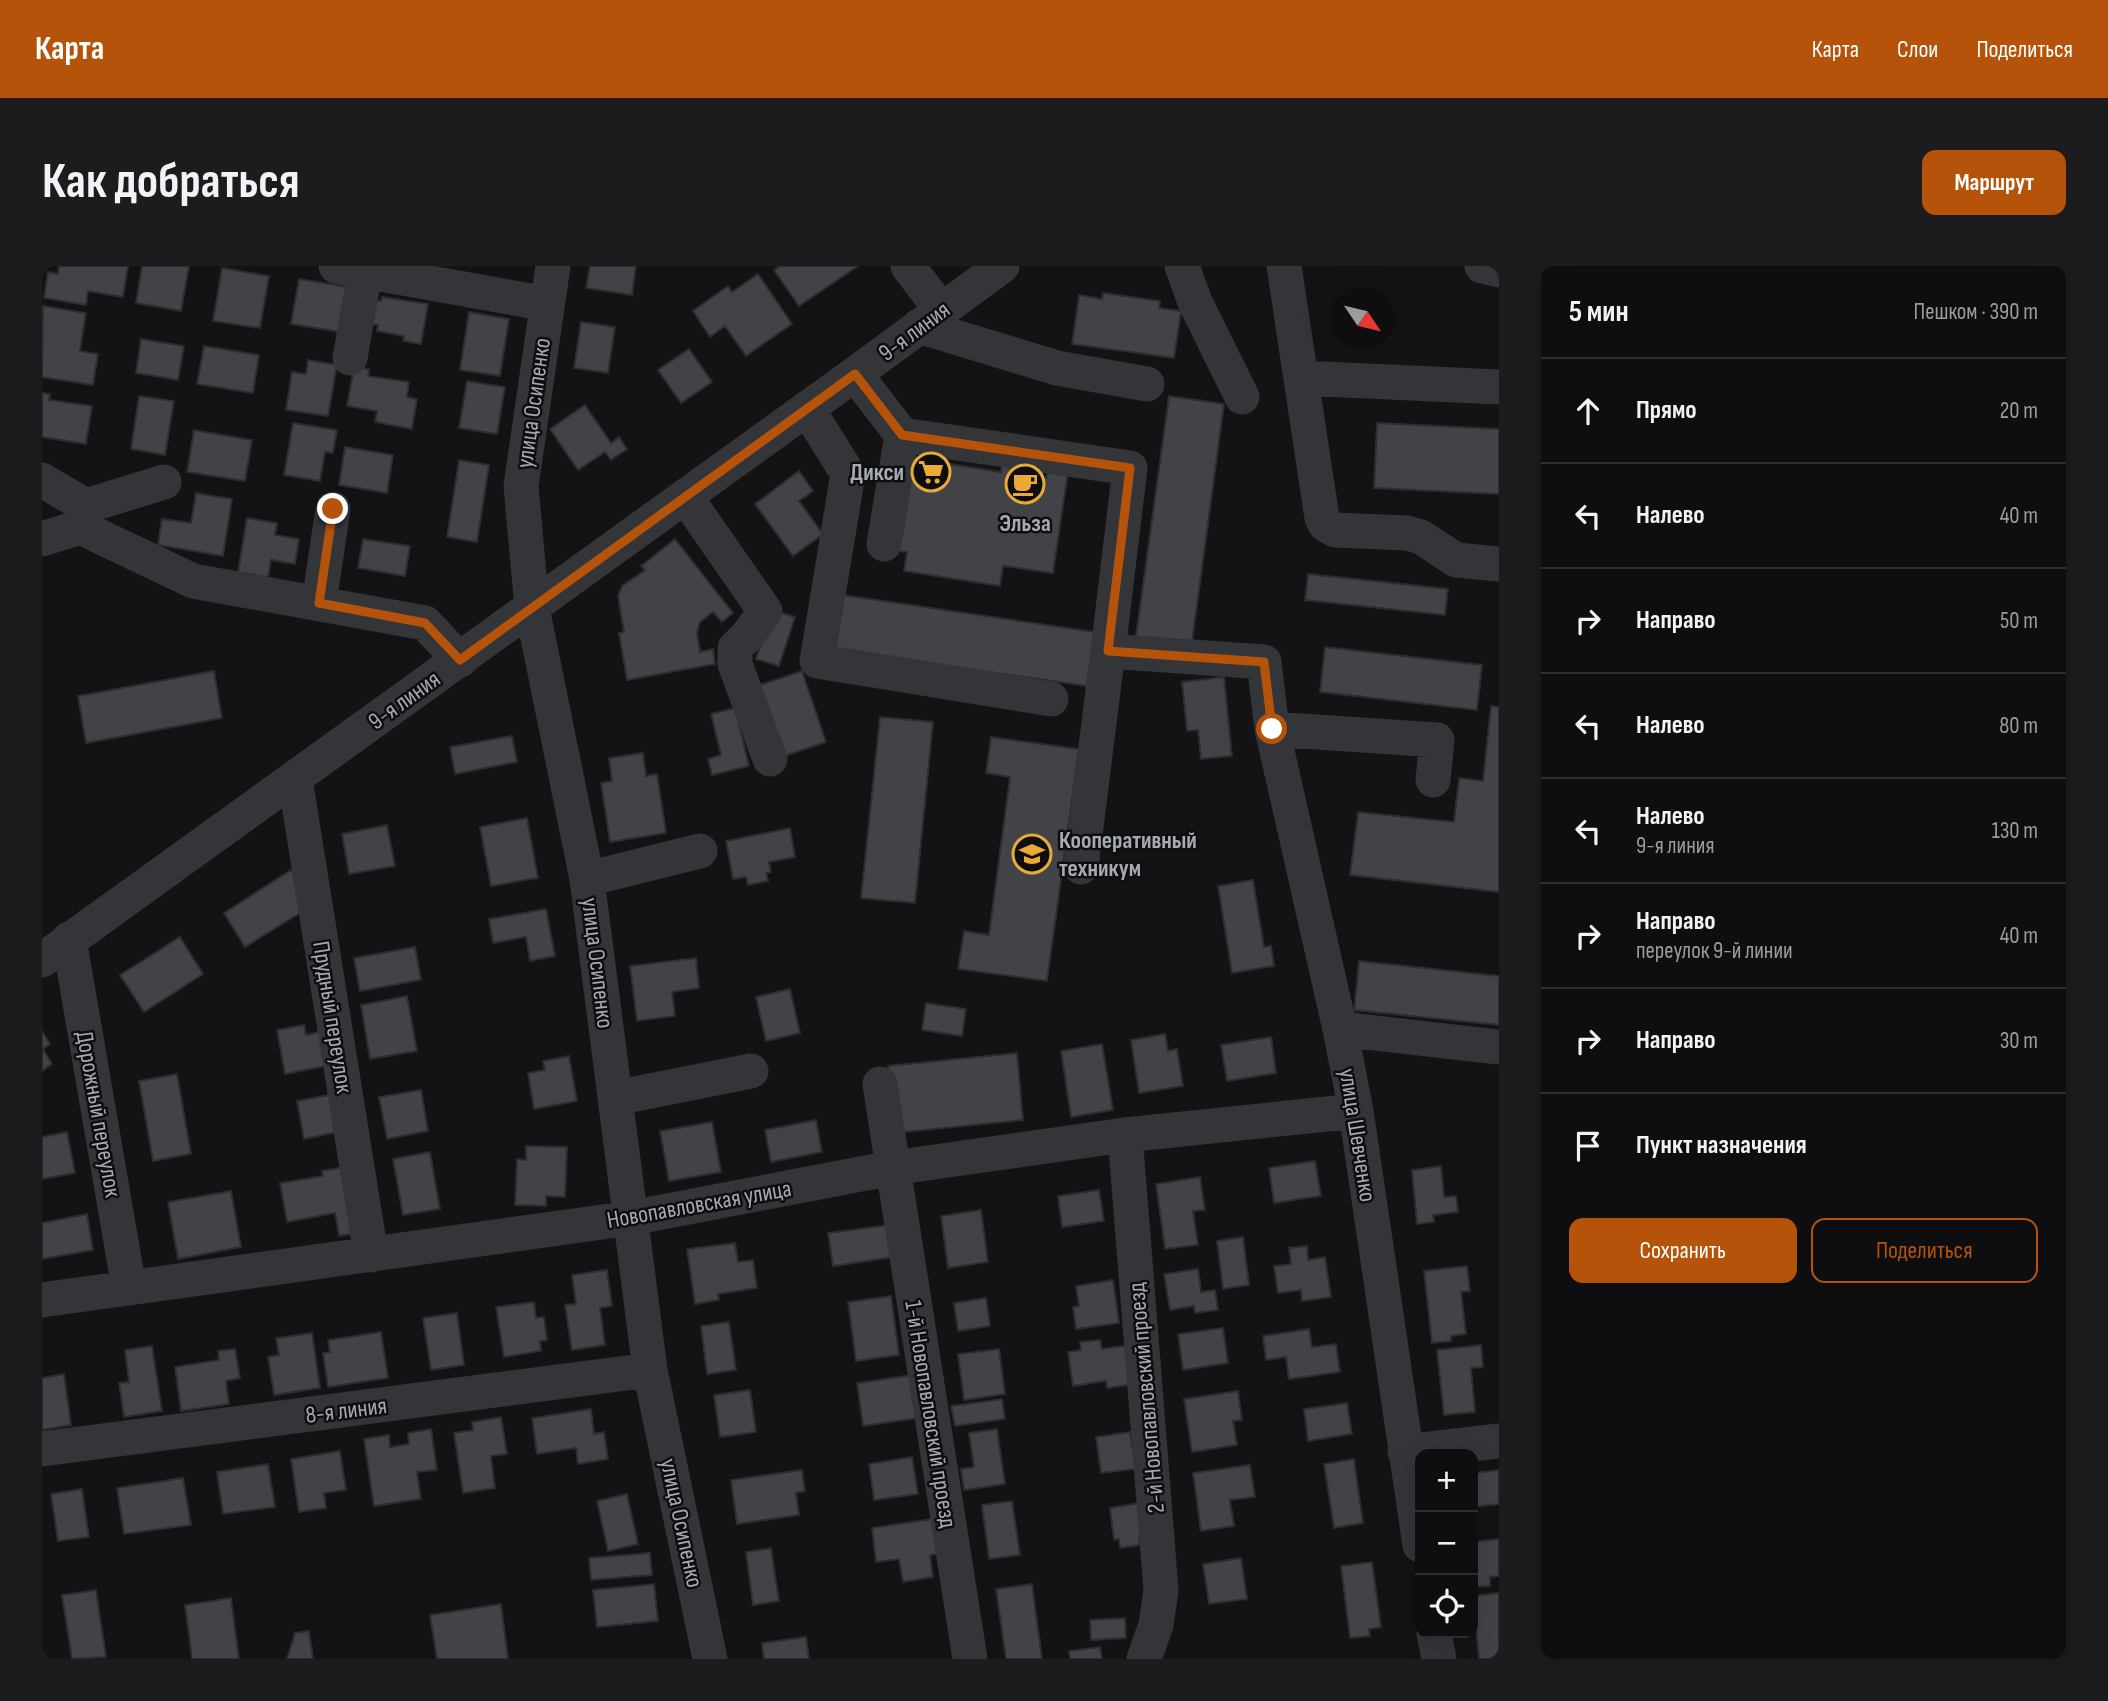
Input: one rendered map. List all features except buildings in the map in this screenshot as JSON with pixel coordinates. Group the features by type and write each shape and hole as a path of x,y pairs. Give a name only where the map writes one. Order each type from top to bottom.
{"street":[{"name":"улица Осипенко","path":"553,266 521,486 532,608 587,879 650,1370 710,1659"},
{"path":"908,266 930,318 1057,368 1147,384"},
{"name":"9-я линия","path":"56,949 460,660 1002,266"},
{"path":"1182,266 1195,302 1242,397"},
{"path":"1284,266 1322,518 1326,526 1335,530 1407,533 1421,537 1456,560 1499,564"},
{"path":"1482,266 1499,270"},
{"path":"350,358 355,268 547,304"},
{"path":"855,374 902,435 1130,468 1081,867"},
{"path":"1301,377 1499,387"},
{"path":"807,408 848,474 817,662 1051,699"},
{"path":"884,544 902,435"},
{"path":"42,480 83,516 193,581 425,623 460,660"},
{"path":"42,540 83,516 164,482"},
{"path":"685,496 765,611 735,648 735,664 770,759"},
{"path":"319,603 333,509"},
{"name":"улица Шевченко","path":"1108,651 1264,662 1272,729 1356,1111 1415,1514"},
{"path":"1272,729 1437,740 1433,780"},
{"name":"Прудный переулок","path":"295,779 372,1255"},
{"path":"587,879 700,851"},
{"name":"Дорожный переулок","path":"56,949 129,1288"},
{"path":"1340,1029 1499,1047"},
{"path":"615,1097 751,1071"},
{"name":"1-й Новопавловский проезд","path":"880,1084 970,1659"},
{"name":"Новопавловская улица","path":"42,1300 631,1218 892,1168 1125,1135 1356,1111"},
{"name":"2-й Новопавловский проезд","path":"1125,1135 1161,1590 1156,1625 1144,1659"},
{"name":"8-я линия","path":"42,1449 650,1370"},
{"path":"1405,1452 1499,1441"},
{"path":"1435,1638 1438,1659"}],"place":[{"name":"Дикси","path":"931,472"},
{"name":"Эльза","path":"1025,484"},
{"name":"Кооперативный техникум","path":"1032,854"}],"route":[{"path":"333,509 319,603 425,623 460,660 855,374 902,435 1130,468 1108,651 1264,662 1272,729"}]}
